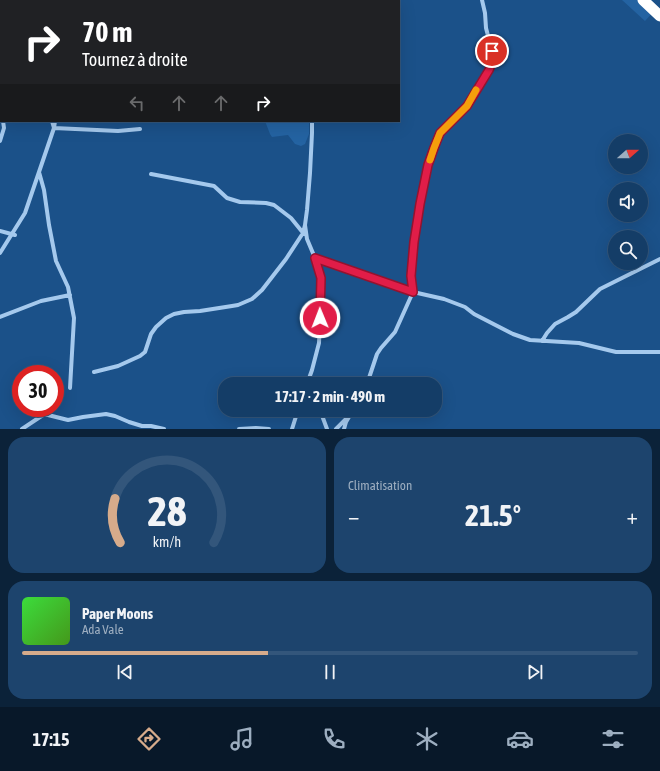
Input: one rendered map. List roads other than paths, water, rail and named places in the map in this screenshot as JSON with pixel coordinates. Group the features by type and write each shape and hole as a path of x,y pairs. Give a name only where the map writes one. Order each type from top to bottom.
{"highway":[{"path":"643,0 660,16"},
{"path":"652,0 660,7"}],"street":[{"path":"369,377 377,354 395,332 413,292 411,276 414,242 428,165 434,148 440,133 467,106 489,70 492,62 492,51 486,28 482,0"},
{"path":"0,142 4,128 3,122"},
{"path":"0,253 25,213 54,128 54,122"},
{"path":"94,372 118,366 140,356 145,352 151,334 156,327 166,318 174,314 238,305 252,299 262,290 286,259 303,233 307,210 310,173 312,122"},
{"path":"54,128 118,131 140,129"},
{"path":"39,172 44,190 56,261 68,287 74,318 70,388"},
{"path":"151,174 214,186 227,198 240,202 266,203 274,205 291,218 303,233 315,258 321,278 319,342 309,377"},
{"path":"305,225 307,239"},
{"path":"0,231 13,234"},
{"path":"315,258 413,292 444,299 465,308 513,334 530,340 579,343 616,352 660,352"},
{"path":"542,341 555,324 576,312 600,289 660,260"},
{"path":"0,317 42,301 70,295"},
{"path":"22,429 43,415 68,420 106,414 142,426 151,426 164,429"},
{"path":"292,429 296,417"},
{"path":"323,417 328,429"},
{"path":"336,429 347,417"},
{"path":"344,429 349,417"},
{"path":"239,429 269,429"}]}
